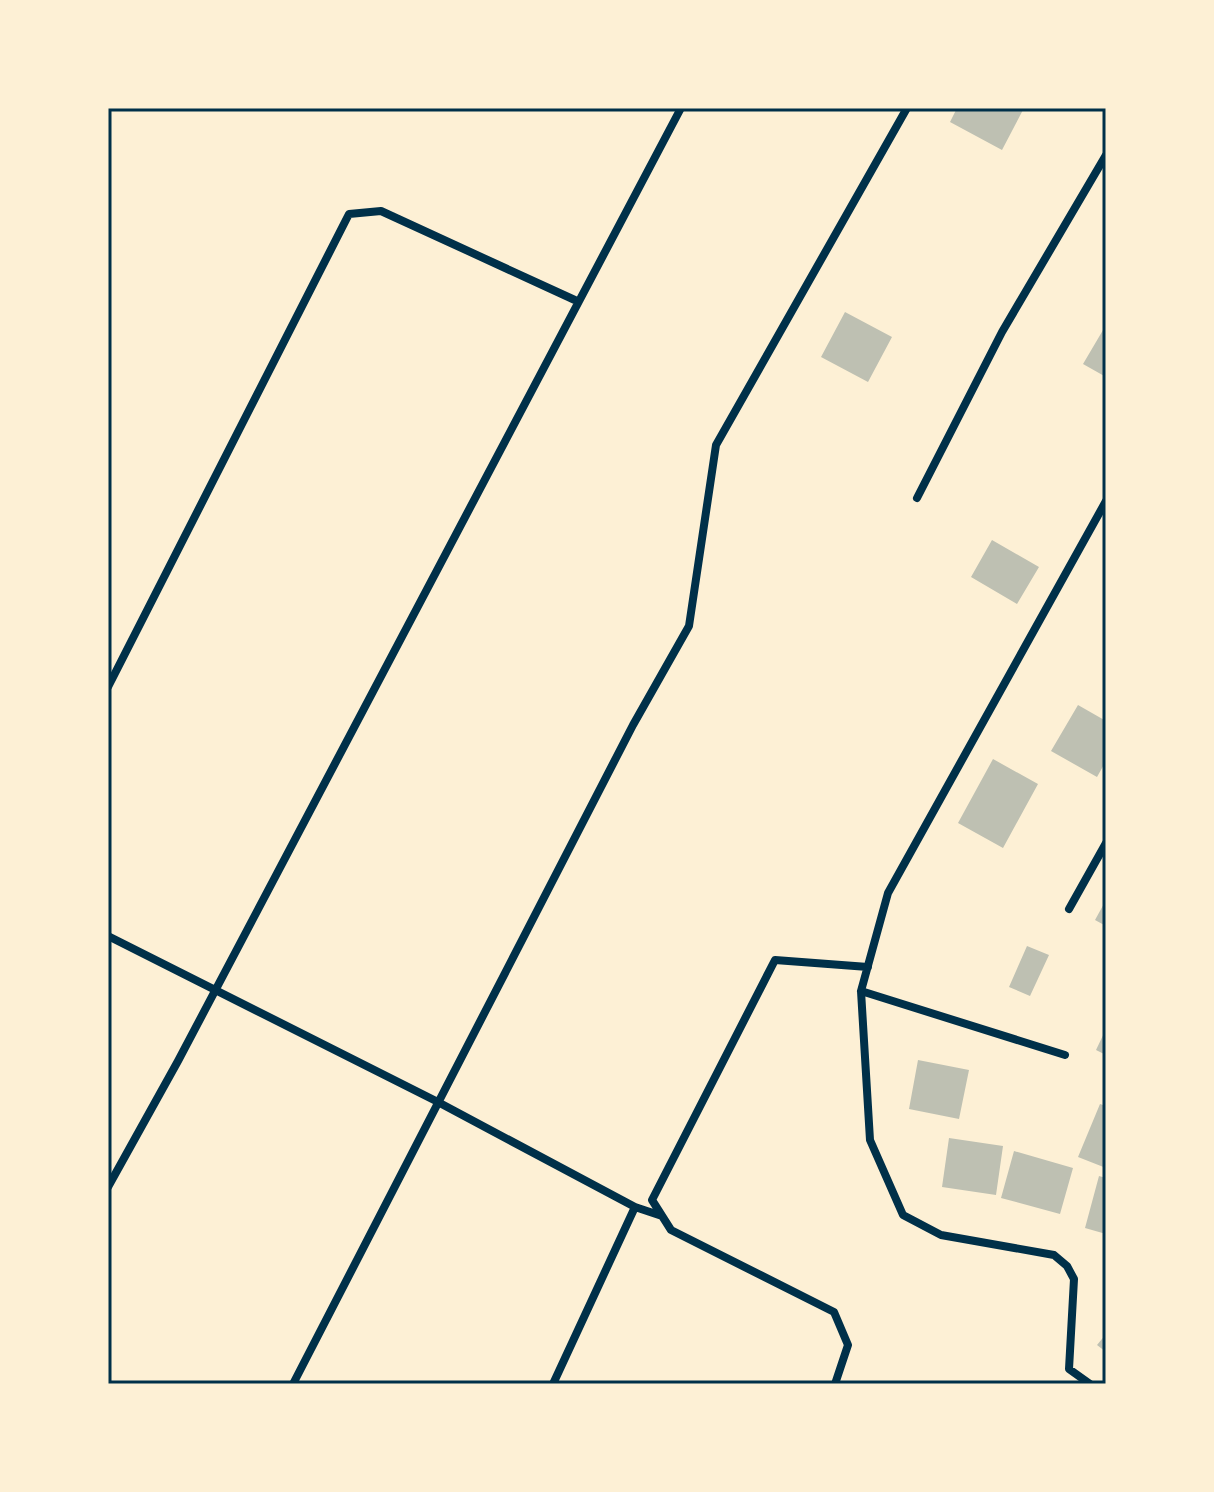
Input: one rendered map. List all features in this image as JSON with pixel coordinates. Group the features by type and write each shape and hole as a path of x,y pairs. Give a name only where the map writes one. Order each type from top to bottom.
{"street":[{"path":"108,1187 681,108"},
{"path":"293,1384 436,1101 633,725 689,626 716,445 907,108"},
{"path":"917,498 1002,332 1106,155"},
{"path":"108,687 349,214 381,211 577,301"},
{"path":"1090,1384 1069,1369 1074,1279 1067,1266 1054,1255 941,1235 903,1215 870,1140 861,991 888,893 1106,501"},
{"path":"1069,909 1106,843"},
{"path":"108,936 436,1101 635,1207 662,1216"},
{"path":"835,1384 848,1345 834,1312 671,1230 652,1200 775,960 868,967"},
{"path":"861,991 1065,1055"},
{"path":"553,1384 635,1207"}],"building":[{"path":"957,108 1024,108 1002,150 950,122"},
{"path":"845,312 892,337 868,382 821,357"},
{"path":"1106,325 1106,377 1083,364"},
{"path":"992,540 1039,567 1017,604 971,577"},
{"path":"1078,705 1106,721 1106,761 1097,777 1051,751"},
{"path":"993,759 1038,784 1003,848 958,823"},
{"path":"1106,900 1106,926 1095,920"},
{"path":"1027,946 1049,955 1030,996 1009,987"},
{"path":"1106,1029 1106,1055 1096,1050"},
{"path":"918,1060 969,1070 959,1119 909,1109"},
{"path":"1100,1104 1106,1106 1106,1168 1078,1157"},
{"path":"949,1138 1003,1146 996,1195 942,1187"},
{"path":"1014,1151 1073,1168 1060,1214 1001,1198"},
{"path":"1099,1176 1106,1178 1106,1234 1085,1228"},
{"path":"1106,1334 1106,1352 1097,1345"}]}
